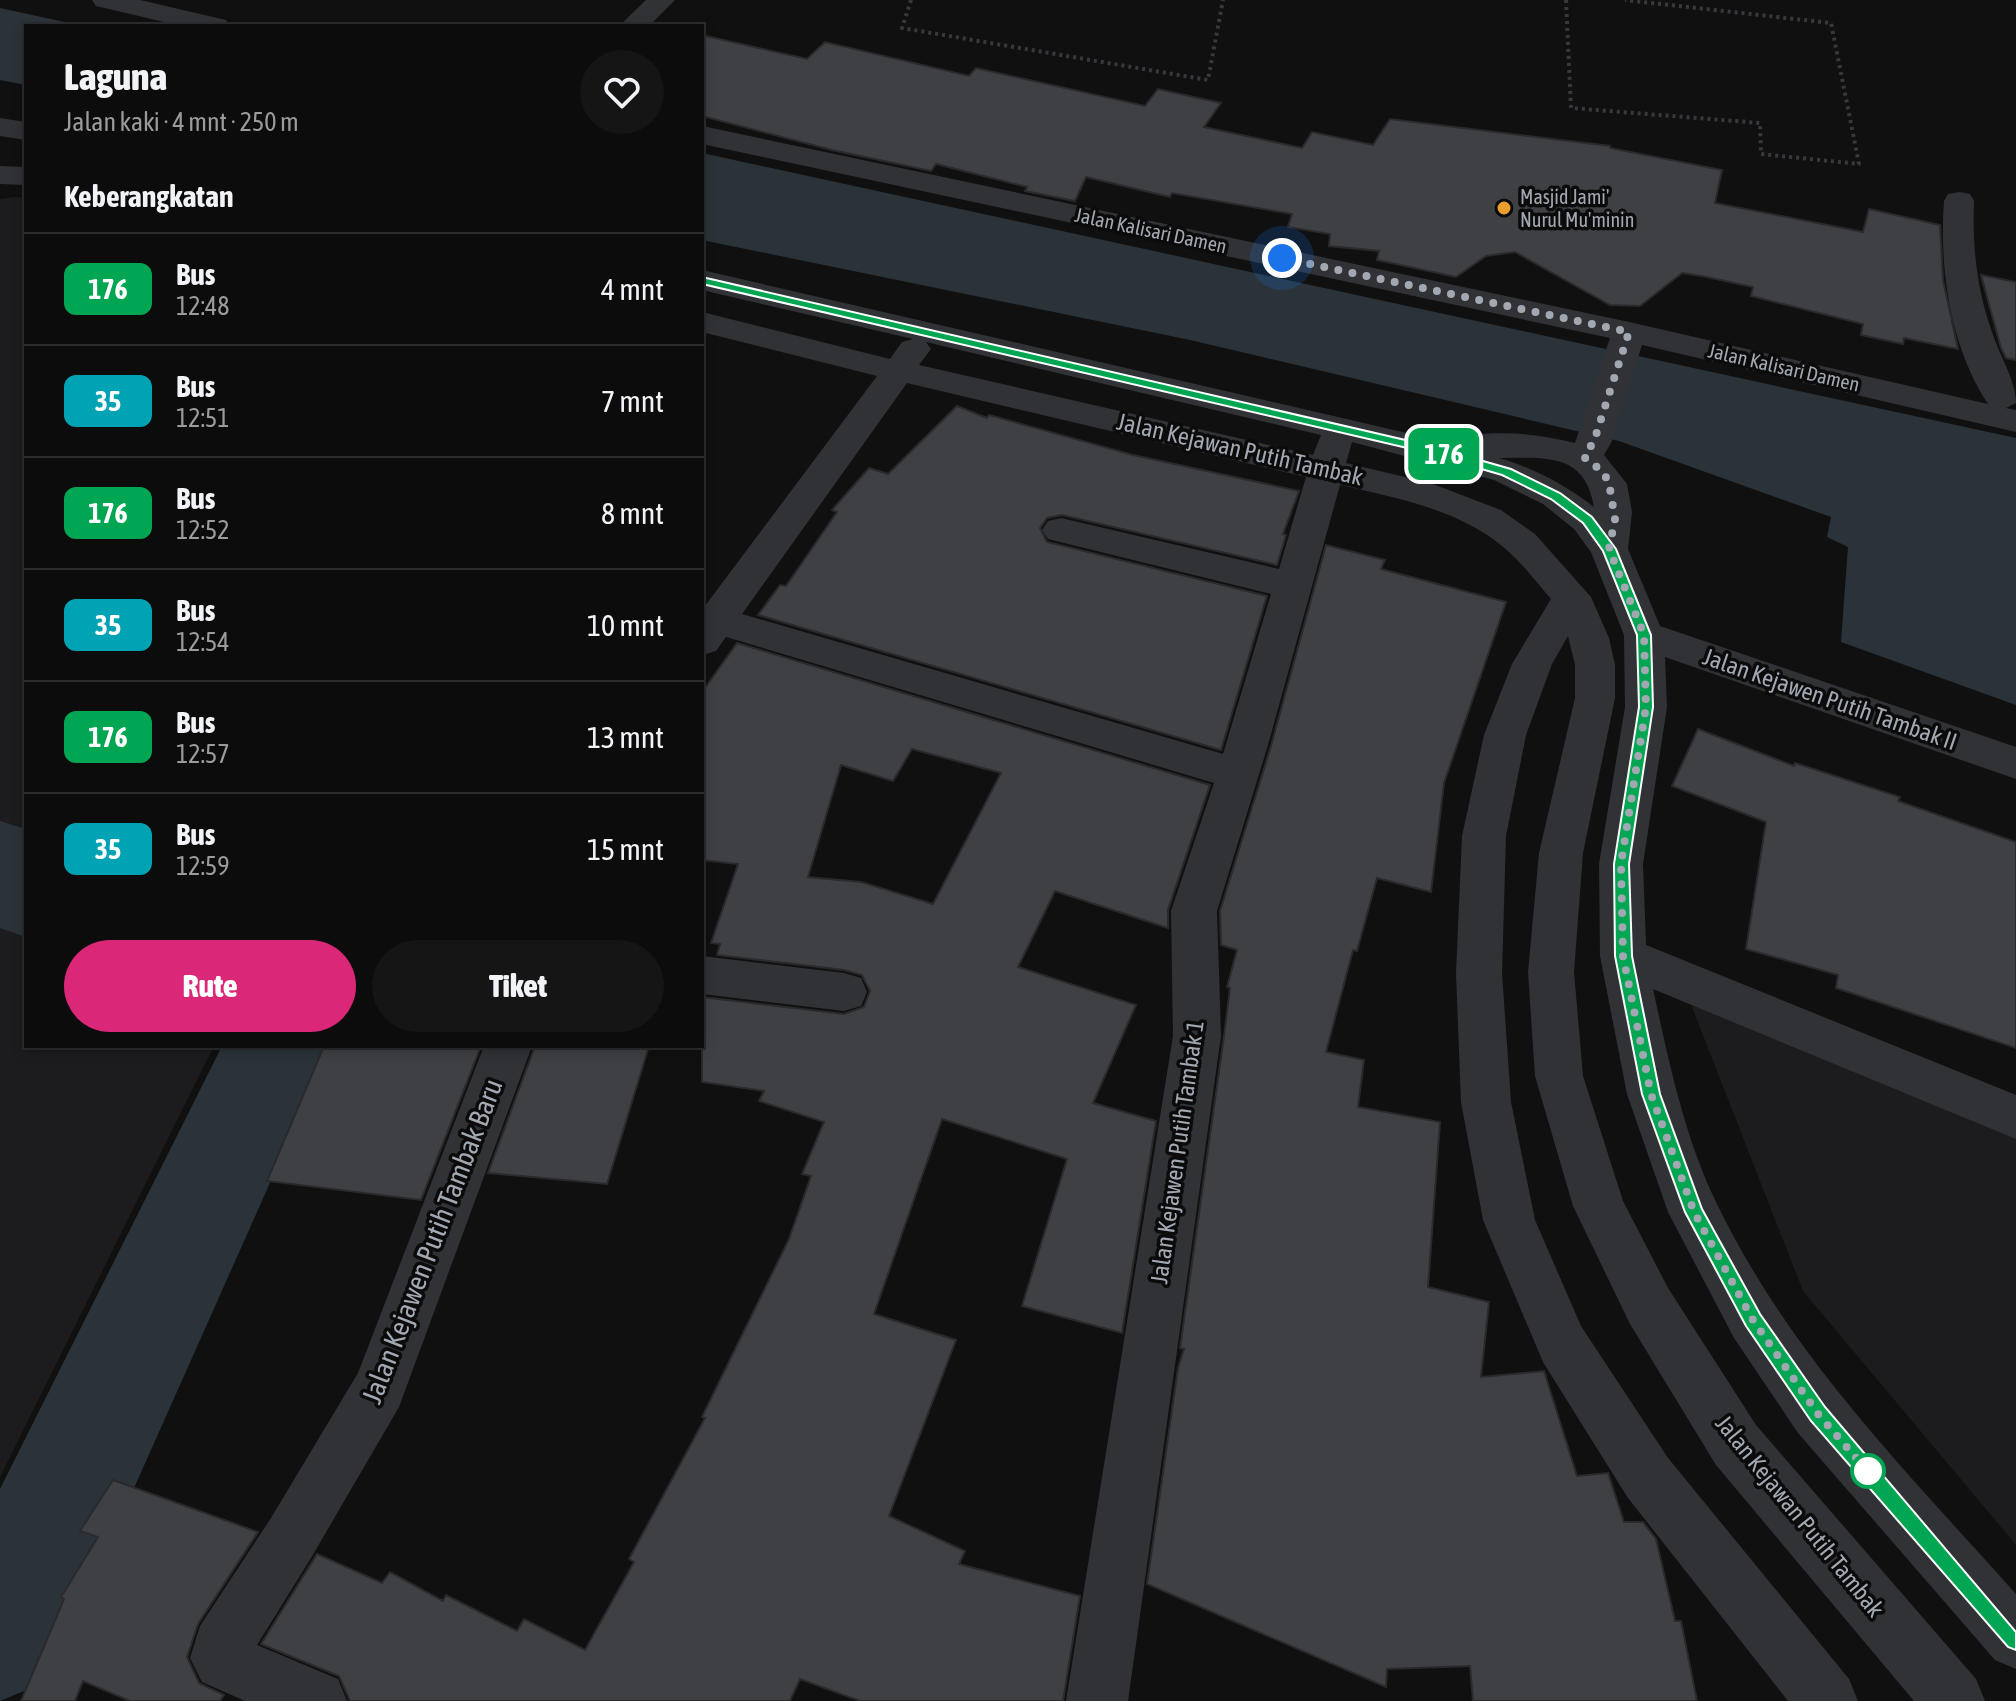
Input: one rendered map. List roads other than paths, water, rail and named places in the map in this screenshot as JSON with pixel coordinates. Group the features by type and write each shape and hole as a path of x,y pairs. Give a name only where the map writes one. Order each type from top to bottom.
{"street":[{"path":"105,0 207,24"},
{"path":"635,24 662,0"},
{"path":"0,127 24,131"},
{"name":"Jalan Kalisari Damen","path":"704,135 1628,339 2002,406"},
{"path":"0,175 24,176"},
{"path":"1959,201 1956,225 1971,318 1985,366 2002,406"},
{"name":"Jalan Kejawan Putih Tambak","path":"704,280 927,331 1332,448 1417,491 1488,519 1522,543 1572,597 1592,651 1595,698 1561,853 1551,972 1559,1076 1599,1206 1649,1306 1736,1445 1954,1701"},
{"name":"Jalan Kejawan Putih Tambak","path":"704,322 898,371 1332,448 1589,449 1613,497 1615,519 1609,549"},
{"path":"927,331 708,630 1238,774"},
{"path":"1589,449 1628,339"},
{"name":"Jalan Kejawan Putih Tambak","path":"1422,447 1507,472 1556,496 1587,520 1609,549 1644,635 1646,707 1621,864 1623,956 1651,1094 1694,1212 1753,1320 1818,1414 2016,1639"},
{"name":"Jalan Kejawen Putih Tambak 1","path":"1097,1701 1197,1036 1192,941 1194,911 1238,774 1332,448"},
{"path":"1061,530 1293,586"},
{"path":"1572,597 1532,664 1505,735 1484,836 1479,973 1486,1102 1509,1220 1562,1344 1648,1478 1827,1701"},
{"name":"Jalan Kejawen Putih Tambak II","path":"1644,635 2016,763"},
{"path":"1623,956 2016,1117"},
{"path":"704,975 844,992"},
{"name":"Jalan Kejawen Putih Tambak Baru","path":"235,1686 219,1654 221,1647 291,1538 380,1388 507,1048"},
{"path":"235,1686 316,1701"}],"waterway":[{"path":"0,1633 276,1048"}],"place":[{"name":"Masjid Jami' Nurul Mu'minin","path":"1504,208"}]}
